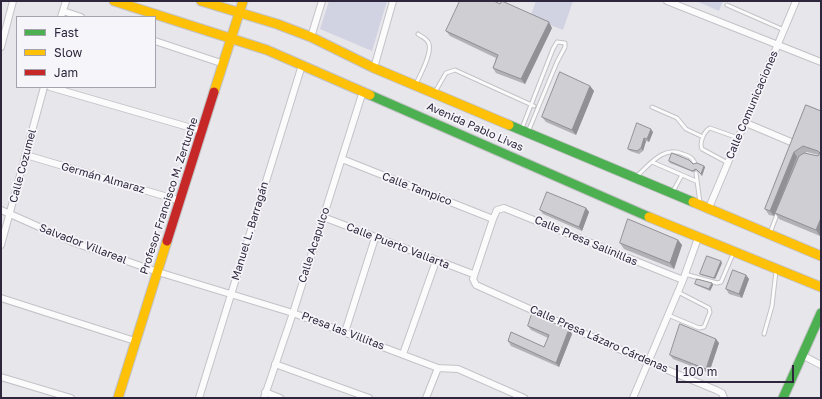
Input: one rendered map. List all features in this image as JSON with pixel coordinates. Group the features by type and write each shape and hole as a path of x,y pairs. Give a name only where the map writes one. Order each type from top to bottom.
{"main road":[{"name":"Avenida Pablo Livas","path":"114,1 267,50 698,238 821,286"},
{"name":"Avenida Pablo Livas","path":"202,1 277,24 310,37 374,68 434,94 821,256"},
{"name":"Profesor Francisco M. Zertuche","path":"118,398 243,1"},
{"path":"783,398 821,312"}],"street":[{"path":"1,47 13,1"},
{"path":"66,1 62,14 75,16"},
{"path":"310,37 322,1"},
{"path":"374,68 393,1"},
{"path":"667,1 821,62"},
{"name":"Calle Comunicaciones","path":"704,208 728,163 746,123 796,1"},
{"path":"156,42 224,64"},
{"name":"Manuel L. Barragán","path":"199,398 302,65"},
{"name":"Calle Cozumel","path":"1,245 44,88"},
{"path":"53,88 202,131"},
{"name":"Calle Acapulco","path":"264,395 293,313 362,91"},
{"path":"746,123 791,142"},
{"name":"Germán Almaraz","path":"26,155 181,201"},
{"name":"Calle Tampico","path":"342,159 493,218"},
{"name":"Calle Presa Salinillas","path":"493,218 497,210 504,208 684,277"},
{"name":"Salvador Villareal","path":"1,210 52,234 158,272"},
{"name":"Calle Puerto Vallarta","path":"323,217 473,274"},
{"path":"473,274 493,218"},
{"path":"345,332 375,238"},
{"path":"633,398 678,292 698,238"},
{"path":"403,354 436,261"},
{"name":"Presa las Villitas","path":"158,272 293,313 438,368 458,369 524,398"},
{"name":"Calle Presa Lázaro Cárdenas","path":"473,274 473,283 648,362 716,390 724,397"},
{"path":"1,298 135,341"},
{"path":"802,355 821,365"},
{"path":"275,364 369,398"},
{"path":"426,398 438,368"},
{"path":"1,377 71,398"},
{"path":"264,395 280,398"}],"lane":[{"path":"727,4 784,30"},
{"path":"415,85 430,51 426,39 418,34"},
{"path":"557,42 565,43 565,47 524,132 532,105 553,49 557,42"},
{"path":"434,94 446,73 455,70 537,107"},
{"path":"652,108 677,118 686,129 703,136"},
{"path":"728,163 702,149 700,144 703,136 710,128 739,138"},
{"path":"635,179 652,162 665,152 676,151 692,158 695,163"},
{"path":"652,162 696,181"},
{"path":"696,173 696,181 704,208"},
{"path":"671,194 682,174"},
{"path":"769,234 781,206"},
{"path":"684,277 717,283 721,282 734,252"},
{"path":"764,334 772,306 774,281 777,269"},
{"path":"668,315 699,328 704,328 710,312 709,308 678,292"}],"shaded area":[{"path":"329,1 387,1 372,51 320,29"},
{"path":"536,1 573,1 563,30 530,17"},
{"path":"696,1 723,1 719,11"}],"building":[{"path":"460,1 494,1 500,4 502,1 549,22 521,79 493,68 498,55 446,31"},
{"path":"560,72 590,86 572,130 542,117"},
{"path":"806,105 821,111 821,218 816,230 775,213 799,156 804,153 818,156 820,153 818,151 803,146 794,152 770,211 765,209"},
{"path":"637,123 651,129 647,139 644,138 641,148 637,151 628,149"},
{"path":"672,153 689,160 693,164 697,163 704,166 701,174 696,169 692,171 669,161"},
{"path":"547,192 586,208 579,227 540,210"},
{"path":"628,219 678,240 670,263 620,243"},
{"path":"707,256 721,261 714,278 700,274"},
{"path":"733,270 746,275 739,294 726,289"},
{"path":"697,279 712,283 709,289 695,284"},
{"path":"532,314 569,329 556,363 508,341 511,332 544,347 549,335 528,326"},
{"path":"680,324 716,339 706,369 670,355"}],"traffic: fast":[{"path":"370,95 649,217"},
{"path":"509,125 693,202"},
{"path":"783,398 821,313"}],"traffic: slow":[{"path":"114,1 267,50 370,95"},
{"path":"201,1 277,24 311,37 374,68 509,125"},
{"path":"214,92 243,1"},
{"path":"693,202 821,256"},
{"path":"649,217 821,287"},
{"path":"118,398 167,241"}],"traffic: jam":[{"path":"167,241 214,92"}]}
